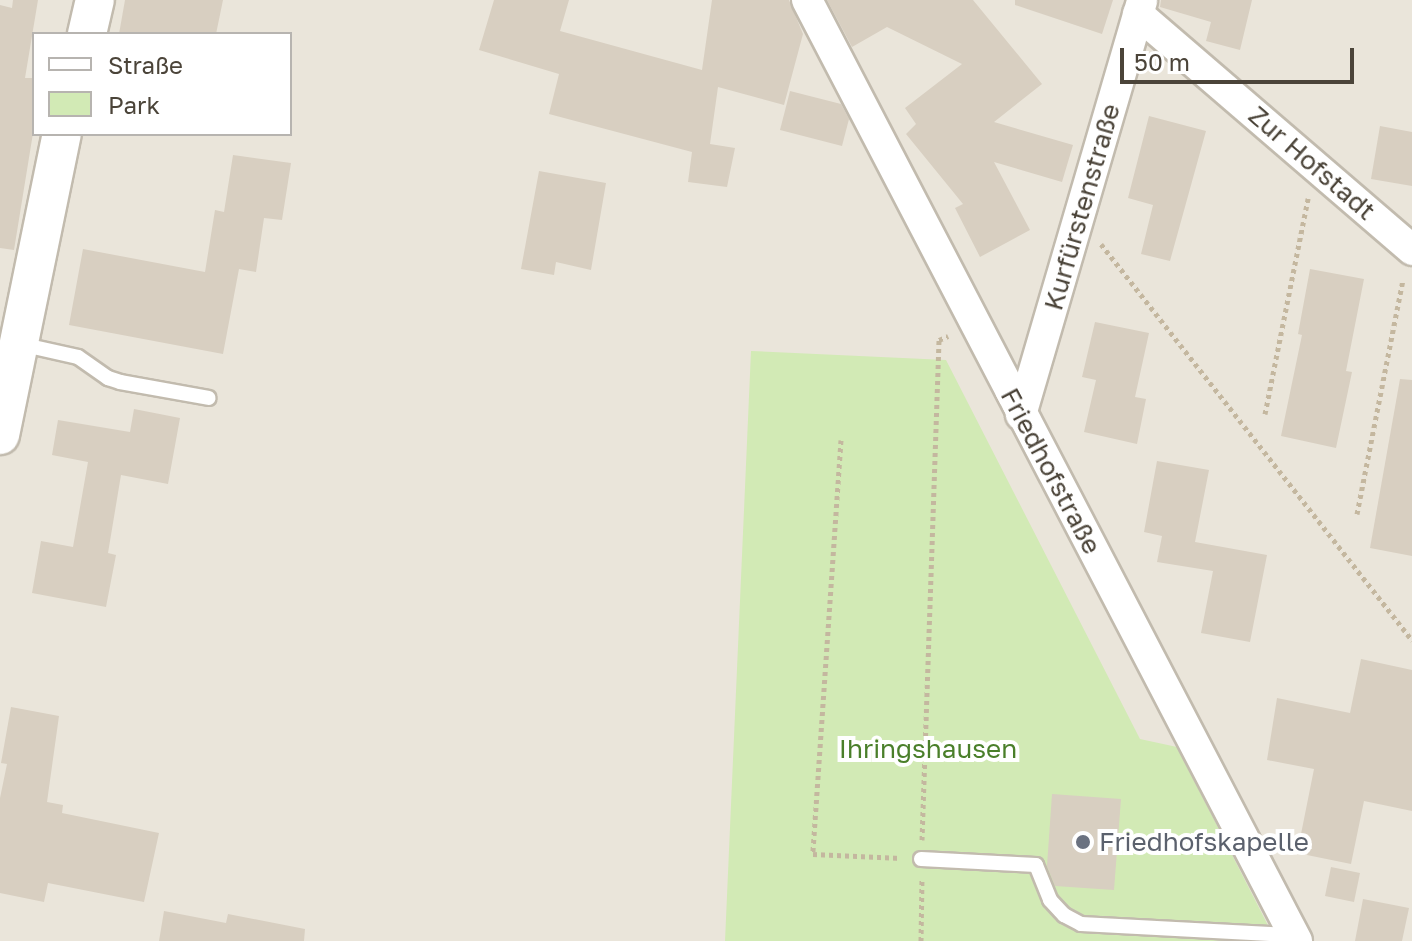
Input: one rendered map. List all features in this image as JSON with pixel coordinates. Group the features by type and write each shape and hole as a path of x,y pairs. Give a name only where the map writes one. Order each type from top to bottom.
{"street":[{"path":"87,32 95,0"},
{"name":"Friedhofstraße","path":"807,0 1296,938"},
{"name":"Zur Hofstadt","path":"1140,7 1319,168 1408,264"},
{"name":"Kurfürstenstraße","path":"1021,415 1140,7"},
{"path":"1,425 62,136"}],"lane":[{"path":"20,344 78,357 108,378 120,382 209,398"},
{"path":"921,859 1036,865 1050,900 1064,915 1081,924 1296,938"}],"path":[{"path":"1265,414 1312,180 1319,168"},
{"path":"1078,215 1412,640"},
{"path":"1357,514 1408,264"},
{"path":"921,941 921,859 939,340 974,323"},
{"path":"841,440 813,854 921,859"}],"shaded area":[{"path":"0,0 1412,0 1412,941 0,941"}],"green space":[{"name":"Ihringshausen","path":"751,351 946,360 1140,739 1177,747 1276,941 725,941"}],"building":[{"path":"13,0 38,0 25,78 32,78 33,136 14,250 0,248 0,5 12,8"},
{"path":"125,0 223,0 216,32 119,32"},
{"path":"494,0 569,0 560,31 702,70 712,0 789,0 803,34 784,105 718,87 710,144 735,148 727,187 688,182 692,152 549,114 559,74 479,50"},
{"path":"827,0 973,0 1042,84 994,122 1073,145 1062,182 994,162 1030,230 980,257 955,208 963,204 906,134 916,124 905,108 962,64 887,27 852,47"},
{"path":"1015,0 1113,0 1102,34 1015,5"},
{"path":"1161,0 1252,0 1240,50 1206,41 1211,22 1160,7"},
{"path":"790,91 841,104 849,119 842,146 780,130"},
{"path":"1149,116 1206,131 1170,261 1141,254 1153,205 1128,198"},
{"path":"1380,126 1412,132 1412,186 1371,179"},
{"path":"233,155 291,163 282,220 264,218 256,272 239,269 223,354 69,325 83,249 205,272 215,210 224,212"},
{"path":"539,171 606,183 591,270 556,262 554,275 521,269"},
{"path":"1310,269 1364,279 1346,371 1352,372 1336,448 1281,436 1302,335 1298,334"},
{"path":"1095,322 1149,333 1135,397 1146,399 1137,444 1084,432 1096,380 1082,377"},
{"path":"1400,379 1412,380 1412,556 1370,548"},
{"path":"134,409 180,418 168,484 121,475 108,553 116,555 106,607 32,593 41,541 73,547 88,462 52,455 58,420 130,432"},
{"path":"1157,461 1209,470 1195,542 1267,555 1250,642 1201,633 1213,571 1157,562 1162,536 1144,532"},
{"path":"1361,659 1412,670 1412,811 1364,801 1351,864 1307,855 1311,841 1300,839 1314,769 1267,760 1277,698 1350,713"},
{"path":"11,707 59,716 47,802 63,805 62,813 159,833 144,902 48,883 44,902 0,893 0,798 7,764 1,763"},
{"name":"Friedhofskapelle","path":"1052,794 1121,799 1114,890 1055,886 1047,866"},
{"path":"1331,867 1360,873 1354,902 1325,896"},
{"path":"1363,899 1409,908 1402,941 1355,941"},
{"path":"164,911 226,923 228,914 305,929 304,941 159,941"}],"place":[{"name":"Friedhofskapelle","path":"1083,842"}]}
